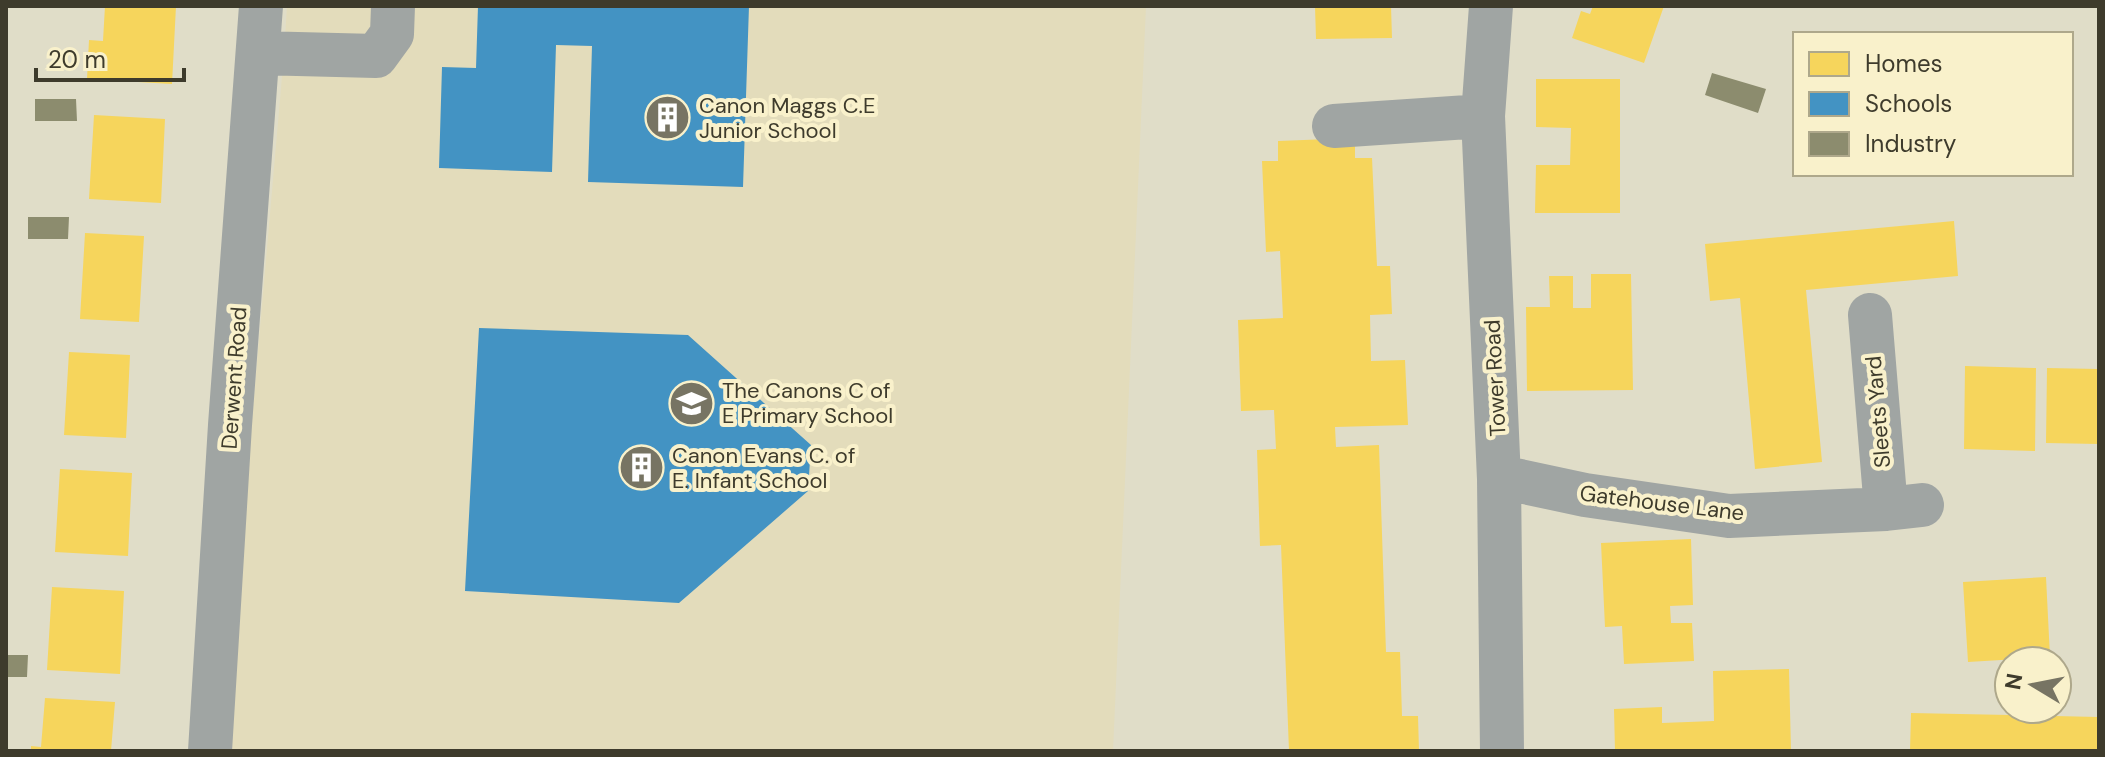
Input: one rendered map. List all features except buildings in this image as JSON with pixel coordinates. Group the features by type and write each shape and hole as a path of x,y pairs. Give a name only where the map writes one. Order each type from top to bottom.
{"street":[{"name":"Derwent Road","path":"210,751 261,6"},
{"path":"258,53 376,56 392,34 393,6"},
{"name":"Tower Road","path":"1491,6 1483,116 1499,479 1502,751"},
{"path":"1334,126 1483,116"},
{"name":"Sleets Yard","path":"1870,315 1904,507"},
{"name":"Gatehouse Lane","path":"1499,479 1729,516 1904,507"}],"shaded area":[{"name":"The Canons C of E Primary School","path":"287,6 1146,6 1113,751 223,751"}],"place":[{"name":"Canon Maggs C.E Junior School","path":"668,118"},
{"name":"The Canons C of E Primary School","path":"691,403"},
{"name":"Canon Evans C. of E. Infant School","path":"641,468"}]}
